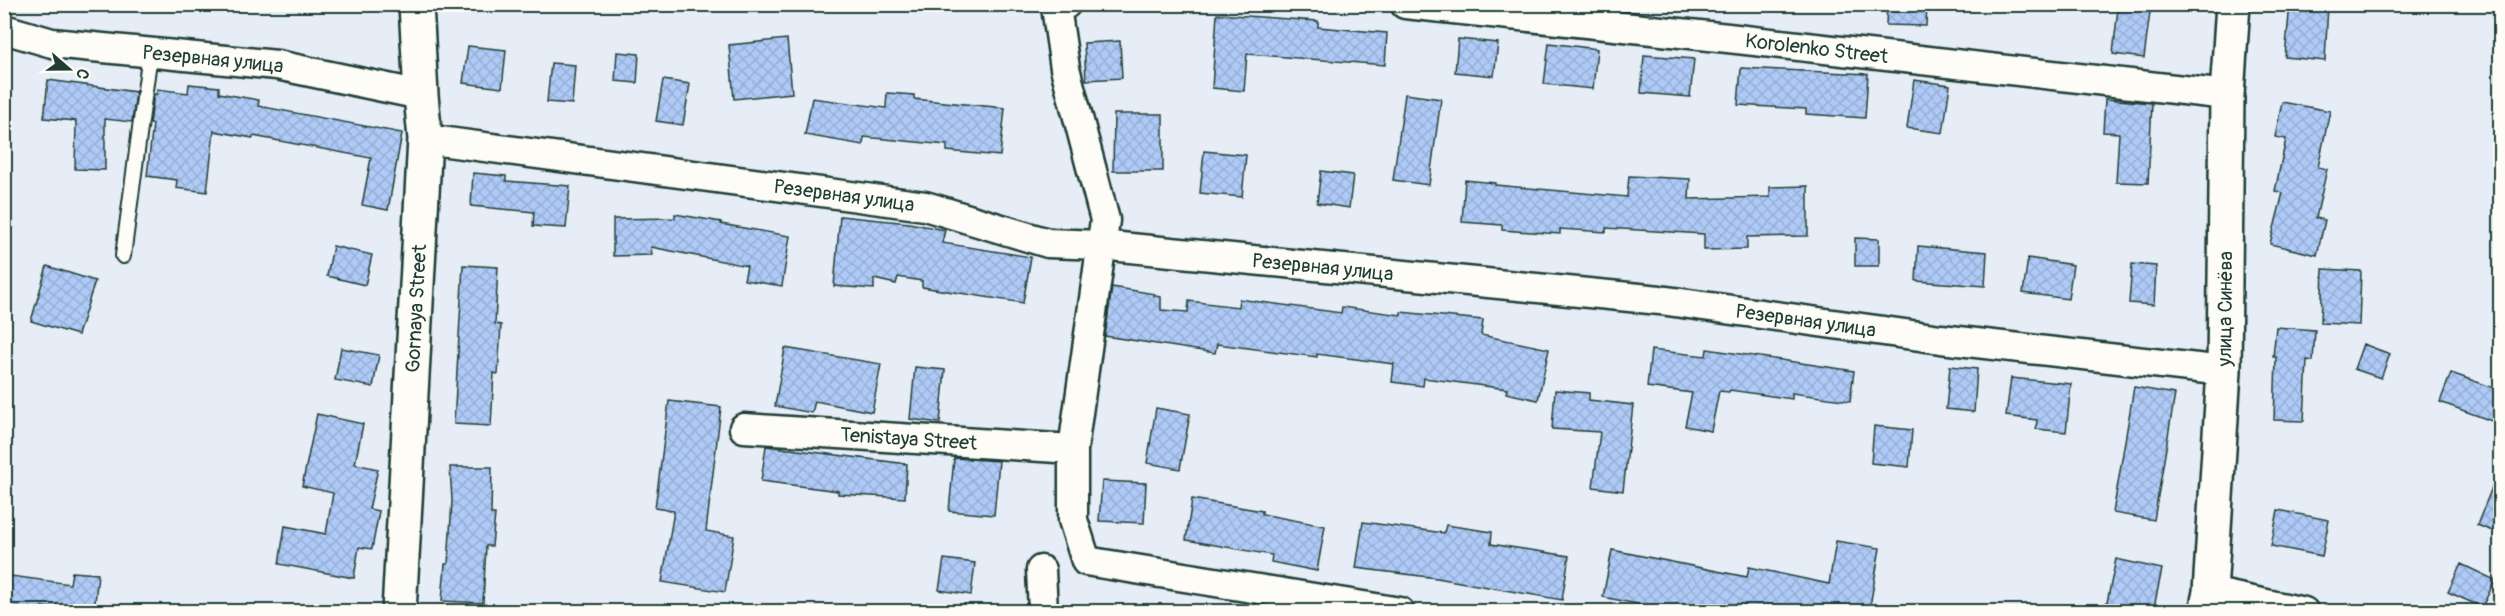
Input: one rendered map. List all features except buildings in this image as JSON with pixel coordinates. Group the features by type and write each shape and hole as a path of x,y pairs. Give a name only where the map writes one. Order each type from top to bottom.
{"main road":[{"name":"Gornaya Street","path":"399,612 425,139 420,95 416,4"},
{"name":"улица Синёва","path":"2207,602 2224,372 2227,95 2233,4"}],"street":[{"name":"Korolenko Street","path":"1405,4 2227,95"},
{"path":"1061,6 1065,68 1105,220 1073,449 1073,520 1086,561 1400,612"},
{"name":"Резервная улица","path":"4,29 52,44 277,65 420,95"},
{"name":"Резервная улица","path":"425,139 925,206 1048,243 1100,246 1660,300 1941,339 2224,372"},
{"name":"Tenistaya Street","path":"744,428 1073,449"},
{"path":"1041,570 1043,612"},
{"path":"2207,602 2304,612"}],"lane":[{"path":"123,256 150,53"}]}
